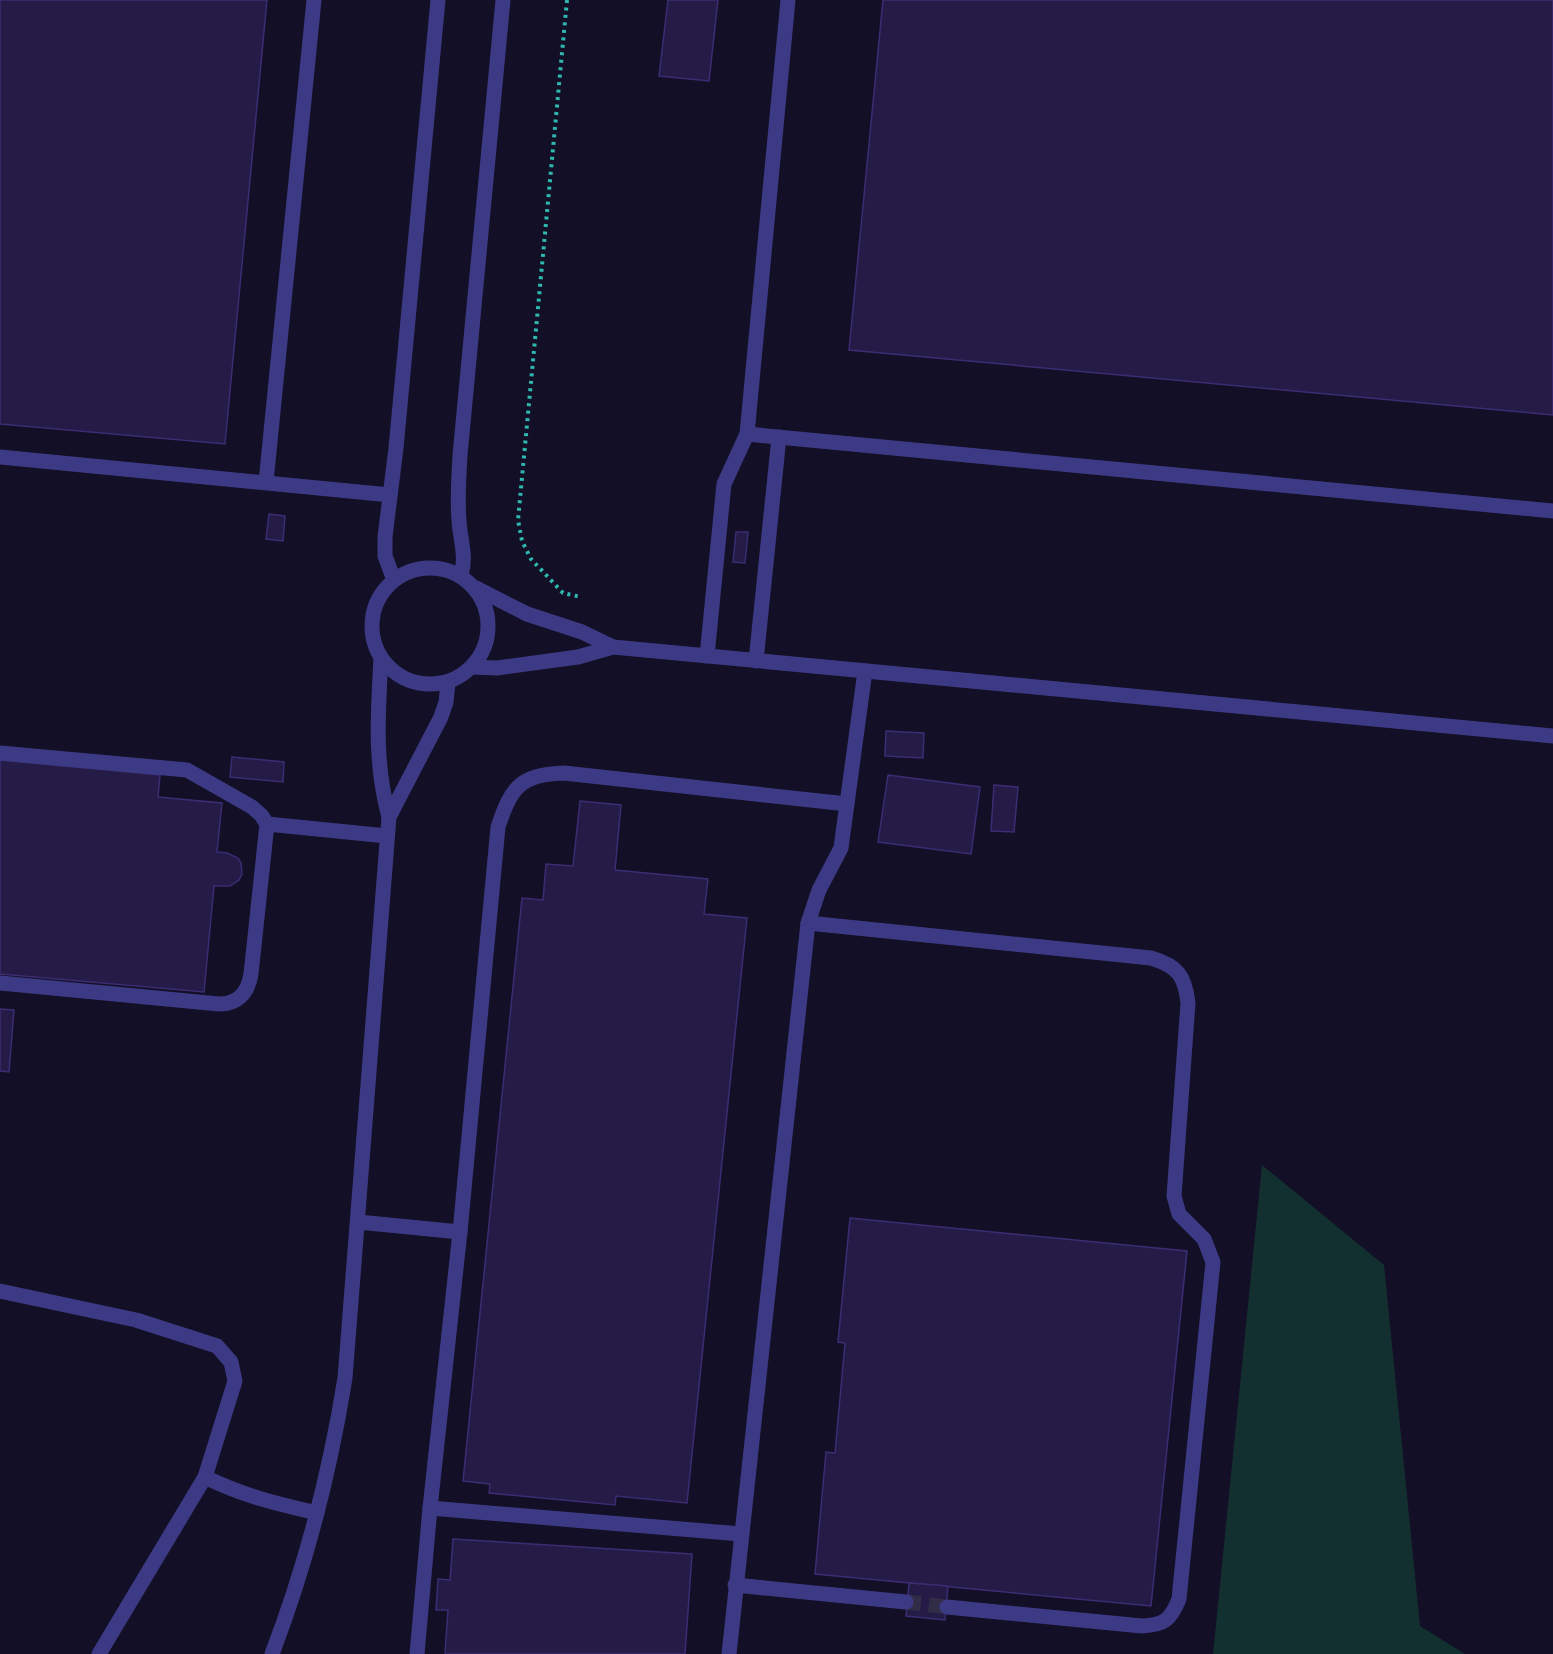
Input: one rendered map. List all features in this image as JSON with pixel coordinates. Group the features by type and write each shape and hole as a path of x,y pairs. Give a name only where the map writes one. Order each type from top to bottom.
{"street":[{"path":"266,482 315,0"},
{"path":"394,580 389,570 385,548 438,0"},
{"path":"461,576 465,560 457,494 459,465 502,0"},
{"path":"707,656 724,484 747,434 788,0"},
{"path":"747,434 1553,511"},
{"path":"756,660 779,437"},
{"path":"0,457 390,495"},
{"path":"475,587 486,606 489,628 484,649 472,667 458,678 448,683 424,684 407,680 393,671 381,658 374,643 372,625 375,608 383,592 394,580 410,571 427,567 444,568 527,614 582,632 613,647 1553,736"},
{"path":"472,667 497,668 578,657 613,647"},
{"path":"272,1654 297,1582 317,1512 345,1378 389,817 382,789 378,753 377,726 381,658"},
{"path":"729,1654 808,923 819,890 841,848 865,671"},
{"path":"389,817 441,717 446,702 448,683"},
{"path":"0,753 187,770 252,807 261,814 267,824 251,974 247,988 238,999 227,1004 219,1004 0,983"},
{"path":"417,1654 498,827 507,801 521,783 542,774 564,773 847,804"},
{"path":"267,824 387,836"},
{"path":"808,923 1151,957 1165,962 1179,972 1186,984 1188,1003 1174,1196 1179,1214 1204,1239 1213,1262 1179,1599 1170,1617 1163,1623 1142,1626 947,1607"},
{"path":"358,1222 459,1232"},
{"path":"0,1292 136,1320 217,1346 231,1362 235,1381 205,1477 99,1654"},
{"path":"205,1477 232,1490 270,1503 317,1512"},
{"path":"430,1508 741,1534"},
{"path":"735,1585 906,1602"}],"path":[{"path":"567,0 519,520 522,541 531,559 563,593 581,597"}],"green space":[{"path":"1262,1165 1384,1265 1420,1626 1465,1654 1213,1654"}],"building":[{"path":"0,0 267,0 225,444 0,424"},
{"path":"668,0 718,0 709,81 659,76"},
{"path":"883,0 1553,0 1553,415 849,350"},
{"path":"269,514 285,516 283,541 266,539"},
{"path":"736,532 748,532 745,563 733,562"},
{"path":"886,731 924,733 923,758 885,756"},
{"path":"232,757 284,762 283,782 230,777"},
{"path":"0,760 160,775 158,797 222,803 217,852 238,858 242,874 239,880 230,886 214,886 204,992 0,974"},
{"path":"888,775 980,787 971,854 878,842"},
{"path":"994,785 1018,787 1014,832 991,831"},
{"path":"580,801 621,805 615,870 708,879 704,914 747,918 687,1503 616,1496 615,1505 489,1493 490,1484 463,1481 522,898 543,900 546,864 573,866"},
{"path":"0,1009 14,1010 9,1072 0,1071"},
{"path":"850,1218 1187,1251 1151,1606 815,1574 826,1452 835,1453 845,1343 838,1342"},
{"path":"453,1539 692,1554 685,1654 445,1654 448,1610 436,1610 438,1579 450,1580"},
{"path":"909,1583 948,1586 945,1620 906,1616"}],"tunnel":[{"path":"906,1602 947,1607"}]}
